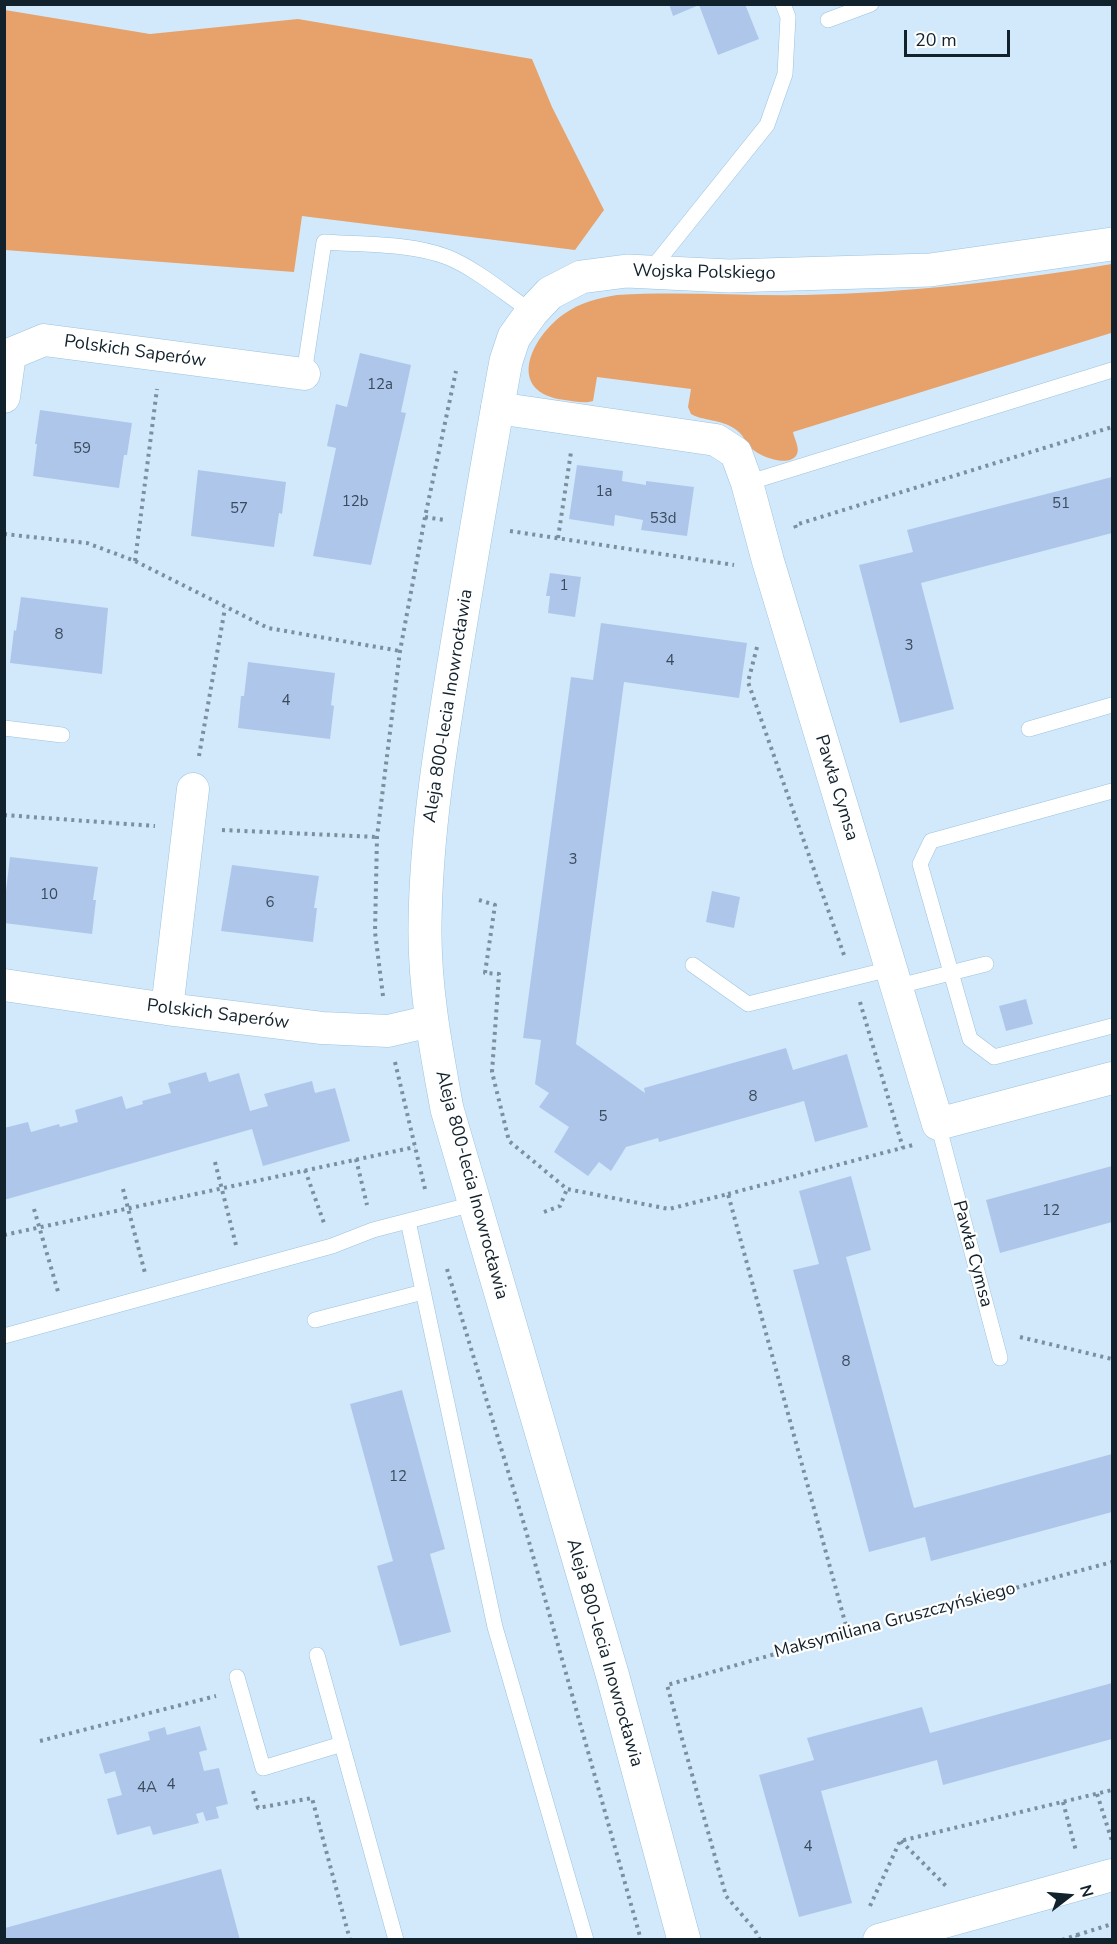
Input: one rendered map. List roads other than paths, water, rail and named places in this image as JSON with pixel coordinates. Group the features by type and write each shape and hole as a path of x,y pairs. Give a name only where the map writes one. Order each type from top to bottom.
{"street":[{"name":"Wojska Polskiego","path":"532,312 550,293 581,277 627,271 729,276 930,270 1113,244"},
{"name":"Aleja 800-lecia Inowrocławia","path":"532,312 514,337 506,361 447,707 429,838 425,927 431,1021 447,1109 473,1204 613,1677 684,1940"},
{"name":"Polskich Saperów","path":"4,397 7,354 44,340 304,375"},
{"name":"Pawła Cymsa","path":"498,408 716,440 736,453 747,483 892,978 938,1124"},
{"path":"167,1009 193,789"},
{"name":"Polskich Saperów","path":"4,986 322,1028 388,1031 431,1021"},
{"path":"938,1124 1113,1078"},
{"path":"879,1940 1098,1879"}],"lane":[{"path":"649,272 767,125 785,74 788,16 783,4"},
{"path":"828,20 871,4"},
{"path":"304,375 324,242 415,248 448,258 477,274 532,312"},
{"path":"747,483 1113,370"},
{"path":"1029,729 1113,705"},
{"path":"4,728 62,735"},
{"path":"1113,791 931,841 920,864 970,1039 994,1058 1113,1026"},
{"path":"693,965 748,1004 852,978 892,978 952,973 986,964"},
{"name":"Pawła Cymsa","path":"938,1124 1000,1358"},
{"path":"4,1336 332,1246 373,1230 473,1204"},
{"path":"408,1221 495,1627 586,1940"},
{"path":"315,1320 423,1292"},
{"path":"317,1655 396,1940"},
{"path":"239,1683 263,1768 342,1744"}]}
